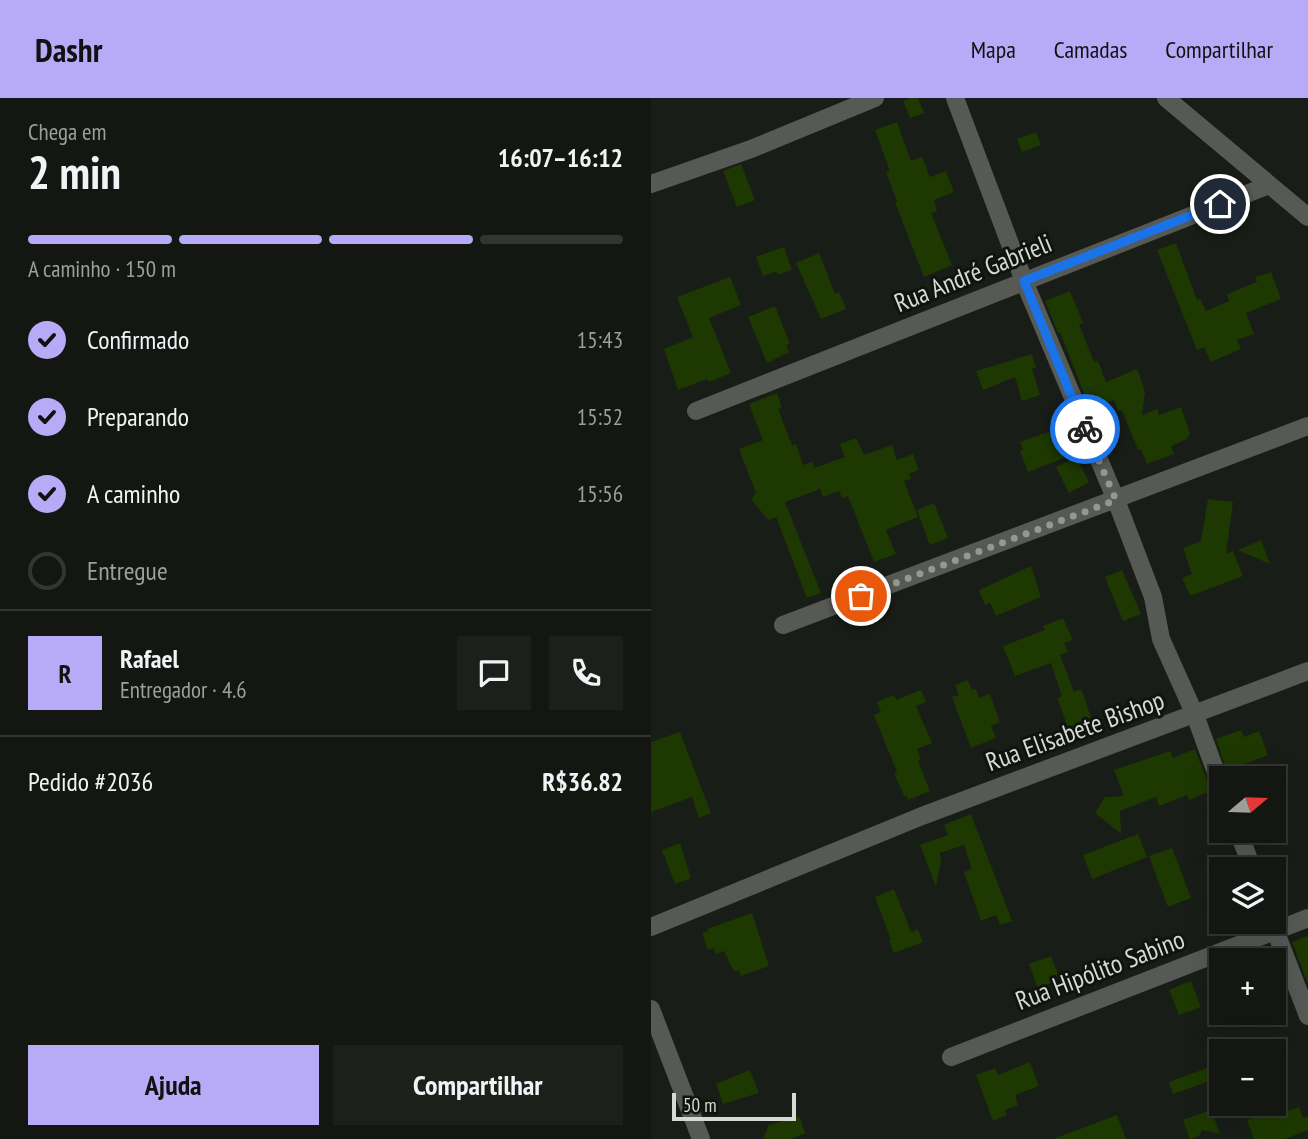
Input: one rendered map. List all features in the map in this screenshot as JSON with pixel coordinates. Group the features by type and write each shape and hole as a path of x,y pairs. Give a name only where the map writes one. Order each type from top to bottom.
{"street":[{"path":"651,184 751,149 875,98"},
{"path":"955,98 1024,281 1116,500 1153,597 1161,639 1195,715 1214,766"},
{"path":"1166,98 1308,217"},
{"name":"Rua André Gabrieli","path":"696,411 1269,185"},
{"path":"783,625 1308,426"},
{"name":"Rua Elisabete Bishop","path":"651,927 1006,784 1308,671"},
{"name":"Rua Hipólito Sabino","path":"1286,924 1308,918"},
{"name":"Rua Hipólito Sabino","path":"951,1057 1257,934"},
{"path":"1277,934 1308,1016"},
{"path":"651,1009 701,1139"}],"building":[{"path":"918,98 924,113 910,118 903,101"},
{"path":"897,122 911,161 922,157 930,177 946,171 954,192 934,200 937,211 931,213 952,265 924,277 895,202 897,201 886,172 890,171 875,130"},
{"path":"1036,132 1041,145 1022,152 1017,139"},
{"path":"741,164 755,200 737,207 723,171"},
{"path":"1176,243 1197,300 1200,299 1206,311 1229,301 1227,294 1257,282 1255,277 1271,272 1281,299 1246,313 1254,334 1237,340 1241,349 1211,362 1204,347 1197,350 1157,250"},
{"path":"784,247 792,270 763,276 756,257"},
{"path":"819,253 835,294 839,292 846,309 821,319 796,263"},
{"path":"730,277 741,305 709,318 731,373 678,390 664,349 693,337 677,297"},
{"path":"1070,291 1094,362 1098,361 1106,382 1137,369 1145,392 1142,415 1157,409 1159,415 1181,407 1190,433 1187,439 1171,446 1174,454 1147,464 1141,449 1138,450 1122,410 1118,411 1114,400 1090,409 1045,301"},
{"path":"775,306 790,344 786,345 789,352 767,363 748,317"},
{"path":"1032,354 1036,367 1032,369 1040,395 1022,401 1015,377 983,390 976,371"},
{"path":"777,393 782,408 778,409 792,445 796,444 803,465 812,462 814,468 845,457 840,444 856,438 864,455 892,445 897,460 913,454 919,470 909,474 911,479 904,481 918,517 886,530 896,554 874,562 848,496 842,498 839,491 823,497 820,489 785,502 821,593 807,598 776,517 768,520 751,499 756,493 739,449 763,440 749,404"},
{"path":"1054,430 1064,458 1028,472 1020,451 1023,450 1020,442"},
{"path":"1076,457 1089,482 1069,493 1056,467"},
{"path":"1208,499 1233,502 1226,554 1233,551 1243,576 1190,596 1182,578 1192,574 1183,548 1201,541"},
{"path":"934,503 948,538 930,545 917,510"},
{"path":"1261,540 1270,564 1238,550"},
{"path":"1031,566 1041,597 996,616 990,603 985,605 979,590"},
{"path":"1122,570 1141,614 1123,621 1105,577"},
{"path":"1063,618 1073,640 1064,643 1068,652 1060,655 1074,692 1081,689 1093,723 1088,725 1084,733 1077,730 1070,733 1057,698 1062,696 1051,663 1015,676 1003,646 1045,630 1043,626"},
{"path":"968,680 972,690 976,689 979,698 990,694 1000,722 991,726 996,738 971,748 952,697 959,695 955,685"},
{"path":"921,690 926,702 916,706 932,743 917,749 921,760 918,761 930,791 908,800 894,773 897,772 874,715 881,712 877,702 894,695 896,700"},
{"path":"1241,730 1244,737 1259,731 1268,755 1240,766 1225,766 1216,739"},
{"path":"680,732 711,813 699,818 692,797 651,812 651,742"},
{"path":"1195,749 1209,792 1189,800 1187,795 1159,806 1156,797 1120,811 1121,834 1095,813 1105,797 1124,796 1114,770 1170,751 1173,758"},
{"path":"971,814 1012,921 1000,925 996,915 981,921 964,872 972,869 964,845 940,853 936,887 920,845 948,835 944,825"},
{"path":"1138,834 1147,857 1092,879 1083,855"},
{"path":"680,843 691,878 675,884 662,850"},
{"path":"1172,848 1191,898 1168,907 1149,856"},
{"path":"894,889 911,932 918,929 923,942 894,953 875,897"},
{"path":"752,913 769,966 741,976 739,970 734,972 724,951 716,954 714,948 708,950 702,933"},
{"path":"1308,936 1308,984 1292,942"},
{"path":"1051,956 1060,979 1038,988 1029,964"},
{"path":"1191,981 1201,1007 1179,1015 1169,990"},
{"path":"1030,1062 1039,1086 1015,1095 1018,1105 1005,1110 1007,1115 993,1121 976,1075 995,1068 998,1075"},
{"path":"1209,1067 1209,1081 1173,1094 1169,1082"},
{"path":"750,1070 759,1093 723,1104 716,1084"},
{"path":"1286,1105 1289,1111 1299,1107 1303,1118 1308,1116 1308,1130 1285,1139 1254,1139 1247,1120 1258,1116 1286,1116"},
{"path":"1209,1111 1209,1116 1213,1116 1220,1134 1202,1130 1199,1136 1190,1139 1183,1120"},
{"path":"1117,1115 1126,1139 1056,1139 1056,1138"},
{"path":"799,1116 805,1133 791,1139 763,1139 769,1125"}],"way so far":[{"path":"861,596 1116,500 1085,429"}],"route":[{"path":"1085,429 1024,281 1220,204"}]}
